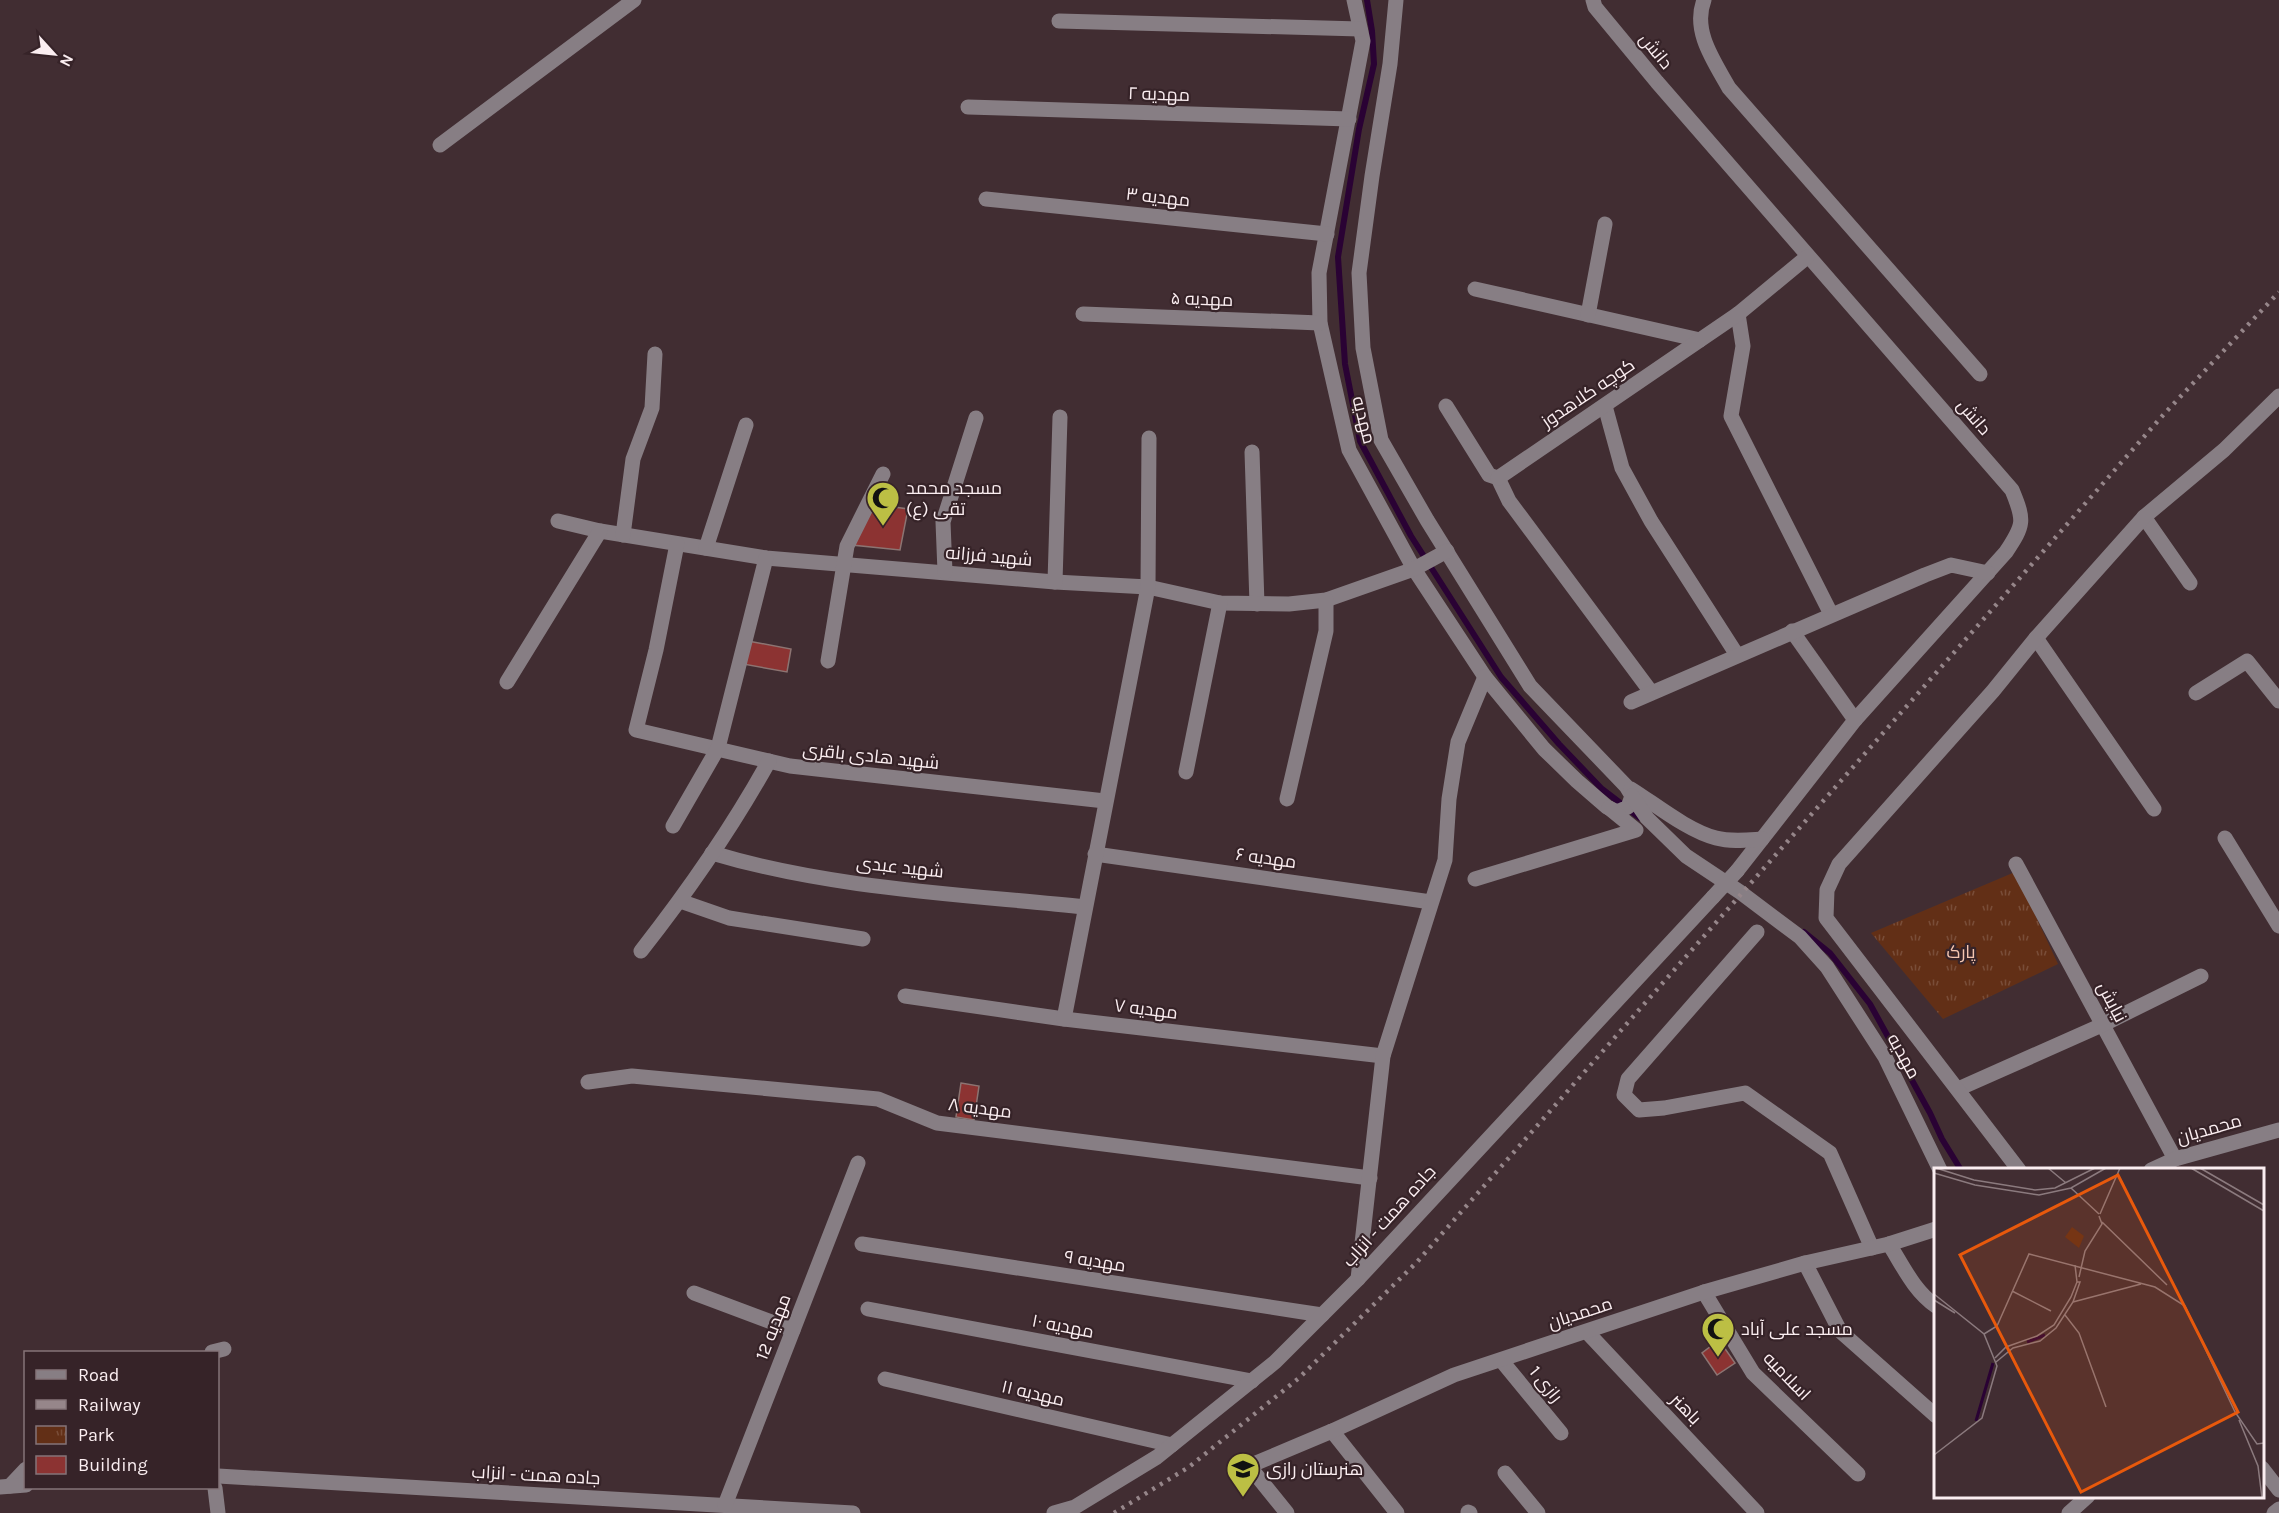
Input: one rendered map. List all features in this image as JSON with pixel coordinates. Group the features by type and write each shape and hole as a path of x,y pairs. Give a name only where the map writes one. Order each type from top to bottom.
{"street":[{"path":"440,145 634,0"},
{"name":"مهدیه","path":"1354,0 1363,41 1319,273 1320,324 1349,450 1414,569 1485,676 1544,748 1577,781 1636,830 1475,879"},
{"path":"1396,0 1390,64 1371,176 1359,273 1362,348 1382,440 1530,686 1629,791 1713,837 1729,840 1762,839"},
{"name":"دانش","path":"1593,0 1595,7 1656,82 2012,490 2020,509 2021,530 2006,552 1855,720 1737,871"},
{"path":"1704,0 1699,12 1705,45 1729,88 1980,374"},
{"path":"1059,21 1360,29"},
{"name":"مهدیه ۲","path":"968,107 1349,119"},
{"name":"مهدیه ۳","path":"986,199 1327,234"},
{"path":"1588,315 1605,224"},
{"name":"کوچه کلاهدوز","path":"1498,478 1738,314 1807,256"},
{"path":"1476,289 1700,340"},
{"name":"مهدیه ۵","path":"1083,314 1320,324"},
{"path":"1738,314 1743,346 1731,416 1832,614"},
{"path":"623,535 633,459 652,408 655,354"},
{"path":"2017,1168 1826,918 1827,890 1839,864 2144,517 2224,450 2279,396"},
{"path":"1446,406 1489,476 1498,478 1509,501 1651,692"},
{"path":"1605,406 1622,468 1651,520 1737,655"},
{"path":"1055,582 1060,417"},
{"path":"945,572 943,522 976,418"},
{"path":"706,548 746,425"},
{"path":"1064,1019 1148,587 1149,438"},
{"path":"1252,452 1257,604"},
{"path":"828,661 847,546 882,474"},
{"path":"2144,517 2190,583"},
{"name":"شهید فرزانه","path":"558,521 600,531 766,558 1055,582 1148,587 1220,603 1289,604 1326,600 1414,569 1447,551"},
{"path":"507,682 600,531"},
{"name":"شهید هادی باقری","path":"677,544 656,650 636,730 790,766 1105,801"},
{"path":"673,826 718,748 766,558"},
{"path":"1631,702 1832,614 1951,566 1988,573"},
{"path":"1287,799 1326,631 1326,600"},
{"path":"1186,772 1220,603"},
{"path":"1792,631 1855,720"},
{"path":"2036,638 2154,809"},
{"path":"2196,693 2247,661 2279,701"},
{"path":"1358,1279 1383,1056 1445,860 1449,799 1458,742 1485,676"},
{"path":"640,951 680,901 749,798 769,761"},
{"path":"1608,807 1617,812 1628,807 1629,791"},
{"name":"مهدیه","path":"1629,791 1647,818 1686,856 1740,892 1800,937 1827,966 1885,1057 1939,1168"},
{"path":"2225,838 2279,926"},
{"name":"شهید عبدی","path":"712,853 756,866 859,883 1085,907"},
{"name":"مهدیه ۶","path":"1095,854 1431,902"},
{"name":"نیایش","path":"2016,864 2175,1159"},
{"name":"جاده همت - انزاب","path":"1054,1513 1075,1507 1157,1457 1275,1362 1358,1279 1737,871"},
{"path":"680,901 729,918 863,939"},
{"path":"1757,932 1628,1079 1624,1095 1639,1110 1664,1108 1744,1093 1830,1153 1872,1248"},
{"path":"1958,1089 2102,1025 2201,976"},
{"name":"مهدیه ۷","path":"905,996 1064,1019 1383,1056"},
{"name":"مهدیه ۸","path":"588,1082 632,1076 878,1099 937,1123 1370,1178"},
{"name":"محمدیان","path":"2155,1168 2175,1159 2279,1130"},
{"name":"مهدیه 12","path":"724,1505 858,1163"},
{"name":"محمدیان","path":"1287,1513 1249,1466 1454,1375 1704,1292 1805,1263 1889,1244 1934,1229"},
{"path":"1889,1244 1914,1285 1934,1305"},
{"name":"مهدیه ۹","path":"862,1245 1322,1315"},
{"path":"1805,1263 1839,1331 1934,1415"},
{"name":"اسلاميه","path":"1704,1292 1753,1373 1858,1474"},
{"path":"694,1293 793,1330"},
{"name":"مهدیه ۱۰","path":"868,1309 1252,1381"},
{"name":"باهنر","path":"1587,1332 1757,1513"},
{"name":"رازی 1","path":"1501,1360 1561,1433"},
{"name":"مهدیه ۱۱","path":"885,1379 1172,1445"},
{"path":"1332,1431 1397,1513"},
{"path":"5,1486 24,1470"},
{"path":"2264,1471 2279,1490"},
{"path":"1505,1473 1538,1513"},
{"name":"جاده همت - انزاب","path":"219,1476 853,1513"},
{"path":"5,1486 24,1485"},
{"path":"215,1489 218,1513"},
{"path":"2069,1513 2087,1498"},
{"path":"2274,1513 2279,1509"}],"green space":[{"name":"پارک","path":"2015,872 2058,964 1943,1019 1871,933"}],"building":[{"name":"مسجد محمد تقی (ع)","path":"873,504 908,509 900,550 852,545"},
{"path":"748,641 791,649 787,672 743,664"},
{"path":"961,1083 979,1086 974,1120 956,1117"},
{"name":"مسجد علی آباد","path":"1719,1340 1735,1363 1717,1375 1702,1353"}],"waterway":[{"path":"1367,0 1374,64 1359,129 1338,257 1345,364 1360,441 1411,536 1501,677 1602,789 1640,818"},
{"path":"1804,932 1830,953 1870,1004 1960,1168"}],"railway":[{"path":"1114,1513 1189,1467 1299,1378 1417,1262 2165,413 2279,292"}],"place":[{"name":"مسجد محمد تقی (ع)","path":"883,527"},
{"name":"مسجد علی آباد","path":"1718,1358"},
{"name":"هنرستان رازی","path":"1243,1498"}]}
